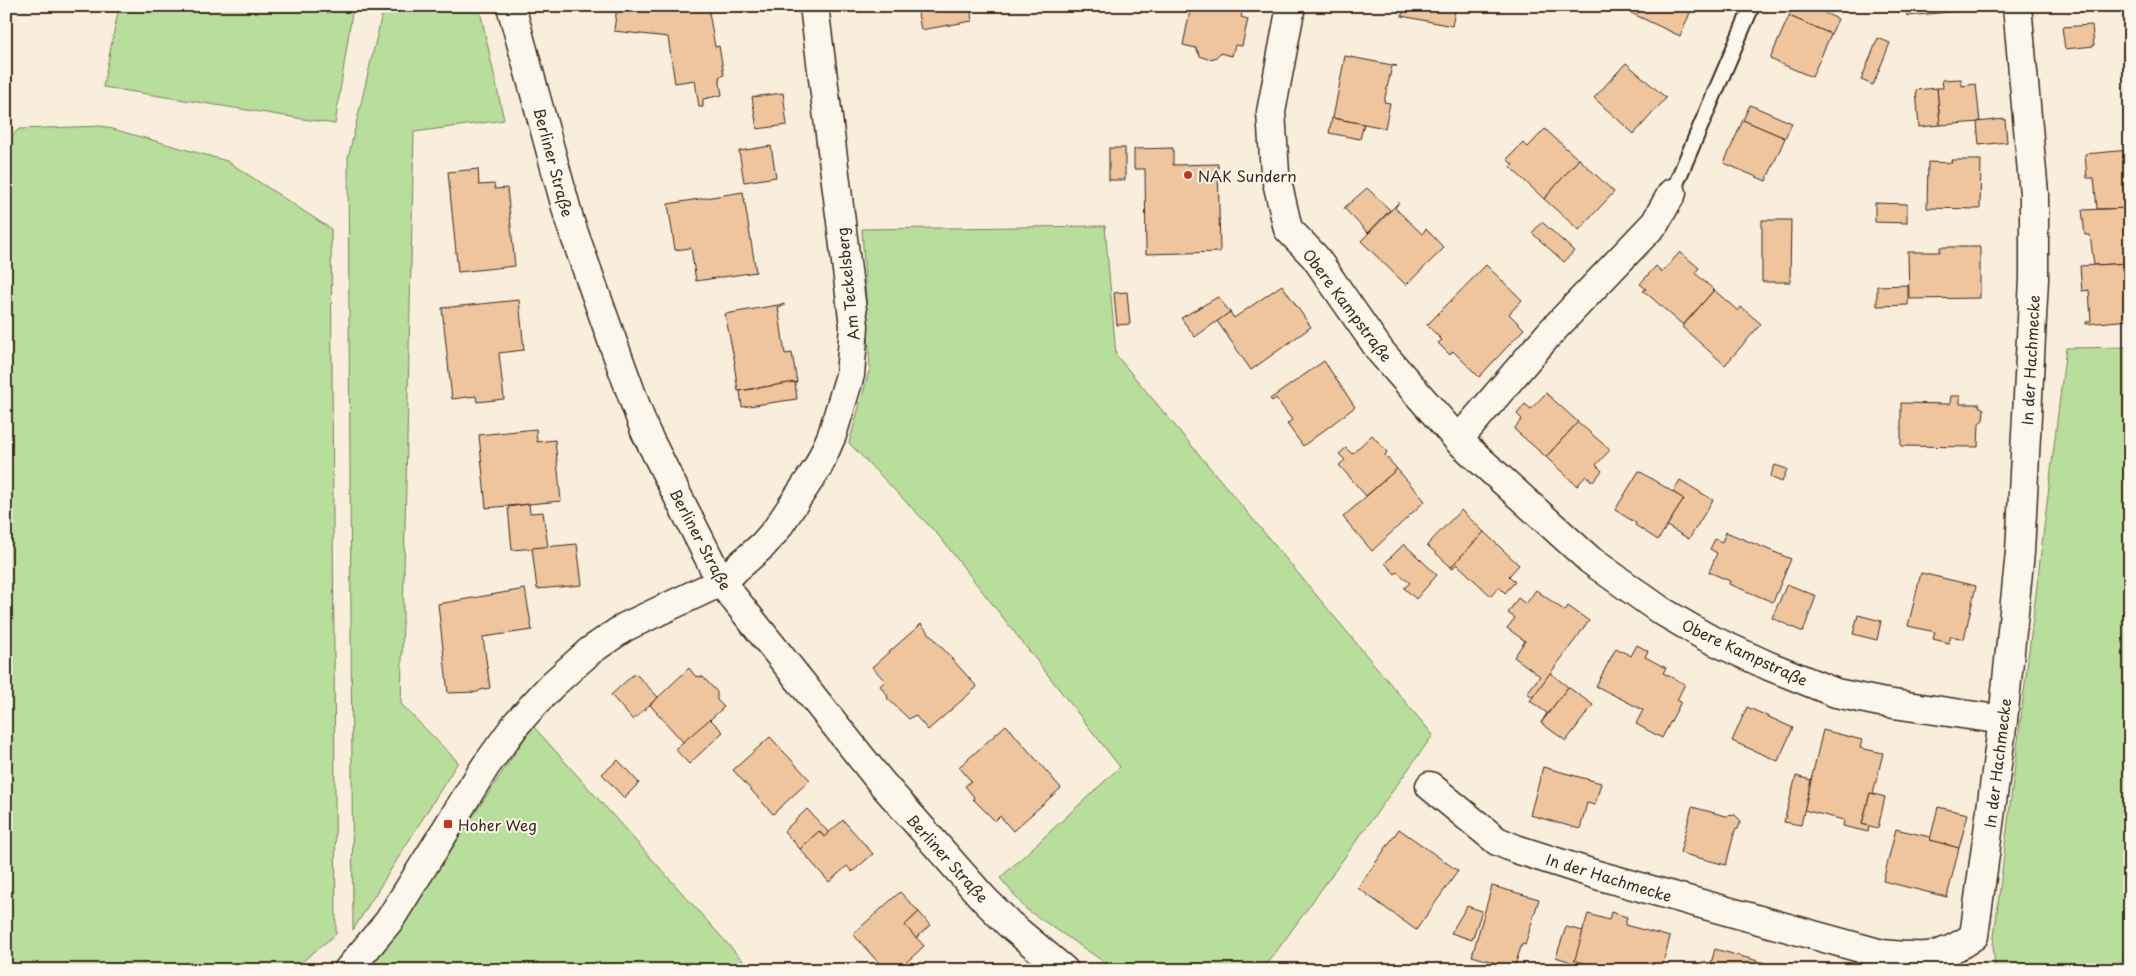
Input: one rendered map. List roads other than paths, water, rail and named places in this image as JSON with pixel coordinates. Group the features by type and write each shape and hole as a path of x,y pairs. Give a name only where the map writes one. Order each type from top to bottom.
{"street":[{"name":"Berliner Straße","path":"512,6 570,222 612,343 645,431 721,582 880,781 970,883 1008,924 1064,970"},
{"name":"Am Teckelsberg","path":"721,582 763,545 802,493 826,452 843,405 850,375 854,326 814,6"},
{"name":"Obere Kampstraße","path":"1291,6 1271,112 1275,173 1288,229 1315,257 1382,352 1458,440 1590,560 1660,610 1706,637 1769,666 1836,693 1880,702 2003,720"},
{"name":"In der Hachmecke","path":"1430,786 1497,841 1516,849 1596,875 1882,954 1924,958 1963,944 1974,936 2003,720 2020,552 2034,279 2034,194 2017,6"},
{"path":"1458,440 1549,334 1655,223 1672,193"},
{"path":"348,970 389,921 485,768 517,723 551,686 590,651 625,627 721,582"}],"lane":[{"path":"1672,193 1752,6"}],"place":[{"name":"NAK Sundern","path":"1188,175"},
{"name":"Hoher Weg","path":"448,824"}]}
